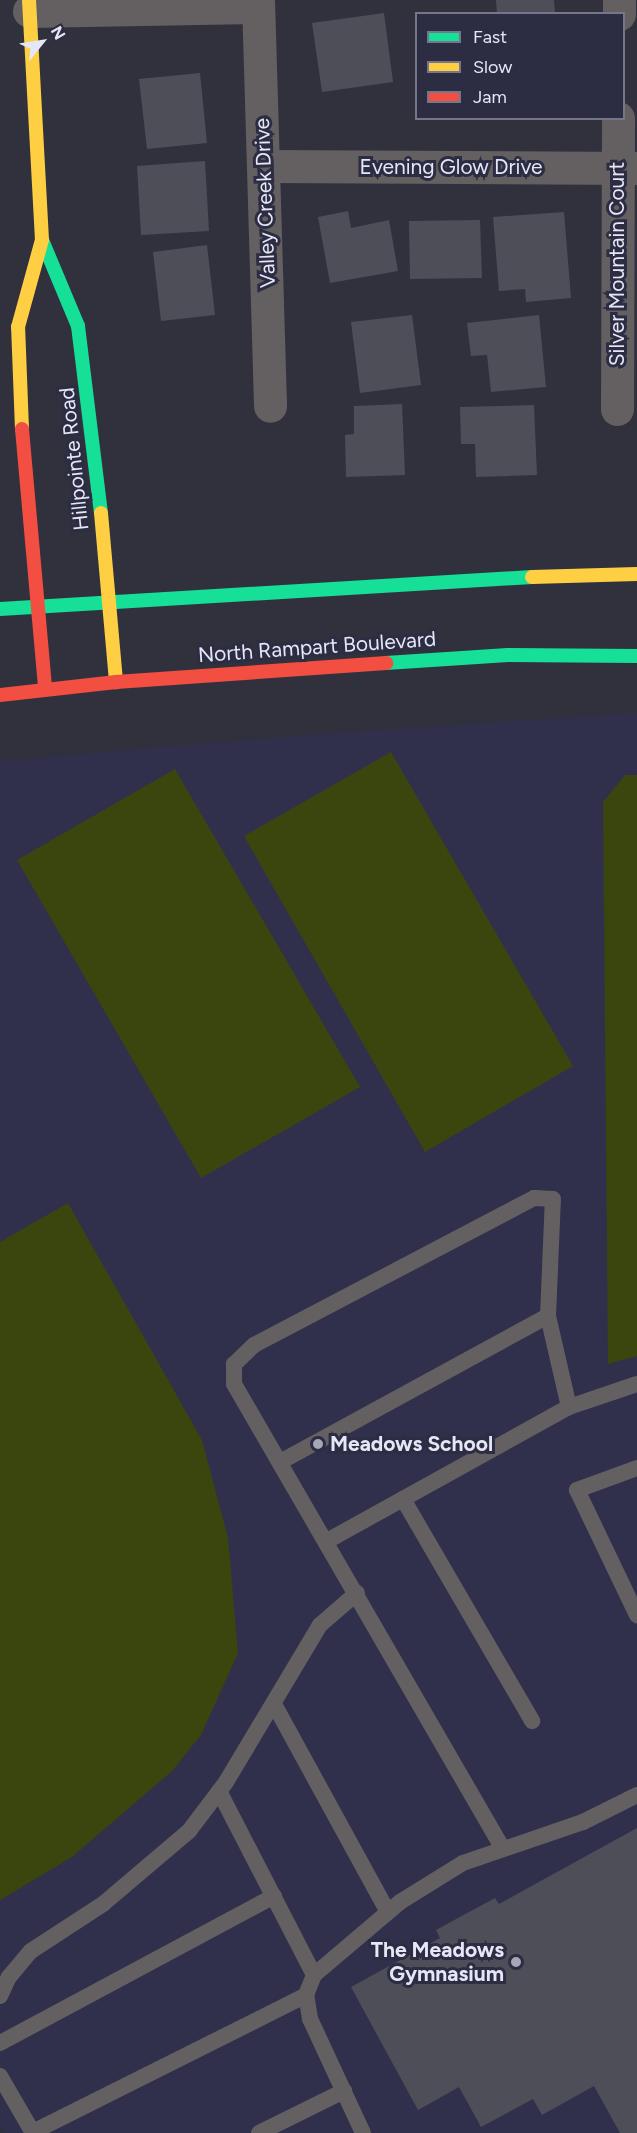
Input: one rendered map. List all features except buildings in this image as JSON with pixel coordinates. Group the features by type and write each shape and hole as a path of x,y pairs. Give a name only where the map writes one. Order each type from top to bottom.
{"main road":[{"name":"Hillpointe Road","path":"29,6 42,240 18,327 19,394 45,689"},
{"name":"Hillpointe Road","path":"42,240 78,326 96,460 116,682"},
{"path":"0,609 108,600 423,581 637,574"},
{"name":"North Rampart Boulevard","path":"0,695 116,682 508,655 637,656"}],"street":[{"path":"29,6 258,4"},
{"name":"Valley Creek Drive","path":"258,4 265,166 270,406"},
{"name":"Silver Mountain Court","path":"617,409 628,168 618,120"},
{"name":"Evening Glow Drive","path":"265,166 628,168"}],"lane":[{"path":"503,1849 327,1541 234,1384 234,1364 254,1345 534,1198 553,1199 549,1316 569,1407"},
{"path":"280,1462 549,1316"},
{"path":"327,1541 569,1407 637,1384"},
{"path":"637,1468 577,1490 637,1615"},
{"path":"403,1499 532,1721"},
{"path":"0,1996 9,1977 31,1951 103,1904 189,1831 219,1791 320,1625 357,1593"},
{"path":"274,1704 388,1912"},
{"path":"219,1791 314,1975"},
{"path":"363,2133 315,2030 306,1995 314,1975 388,1912 463,1863 583,1822 637,1795"},
{"path":"0,2043 274,1896"},
{"path":"0,2076 33,2133 306,1995"},
{"path":"259,2133 344,2091"}],"shaded area":[{"name":"Meadows School","path":"637,713 637,2133 5,2133 0,2127 0,761 306,735"}],"green space":[{"path":"391,752 573,1066 425,1152 244,836"},
{"path":"175,769 360,1087 201,1178 17,860"},
{"path":"625,775 637,775 637,1356 608,1364 603,802"},
{"path":"68,1203 202,1440 228,1538 238,1653 201,1735 172,1771 72,1857 0,1900 0,1242"}],"traffic: fast":[{"path":"42,240 78,326 101,513"},
{"path":"0,609 532,577"},
{"path":"386,663 508,655 637,656"}],"traffic: slow":[{"path":"22,429 18,327 42,240 29,0"},
{"path":"101,513 116,682"},
{"path":"532,577 637,574"}],"traffic: jam":[{"path":"22,429 45,689"},
{"path":"0,695 116,682 386,663"}],"place":[{"name":"Meadows School","path":"318,1444"},
{"name":"The Meadows Gymnasium","path":"516,1962"}]}
